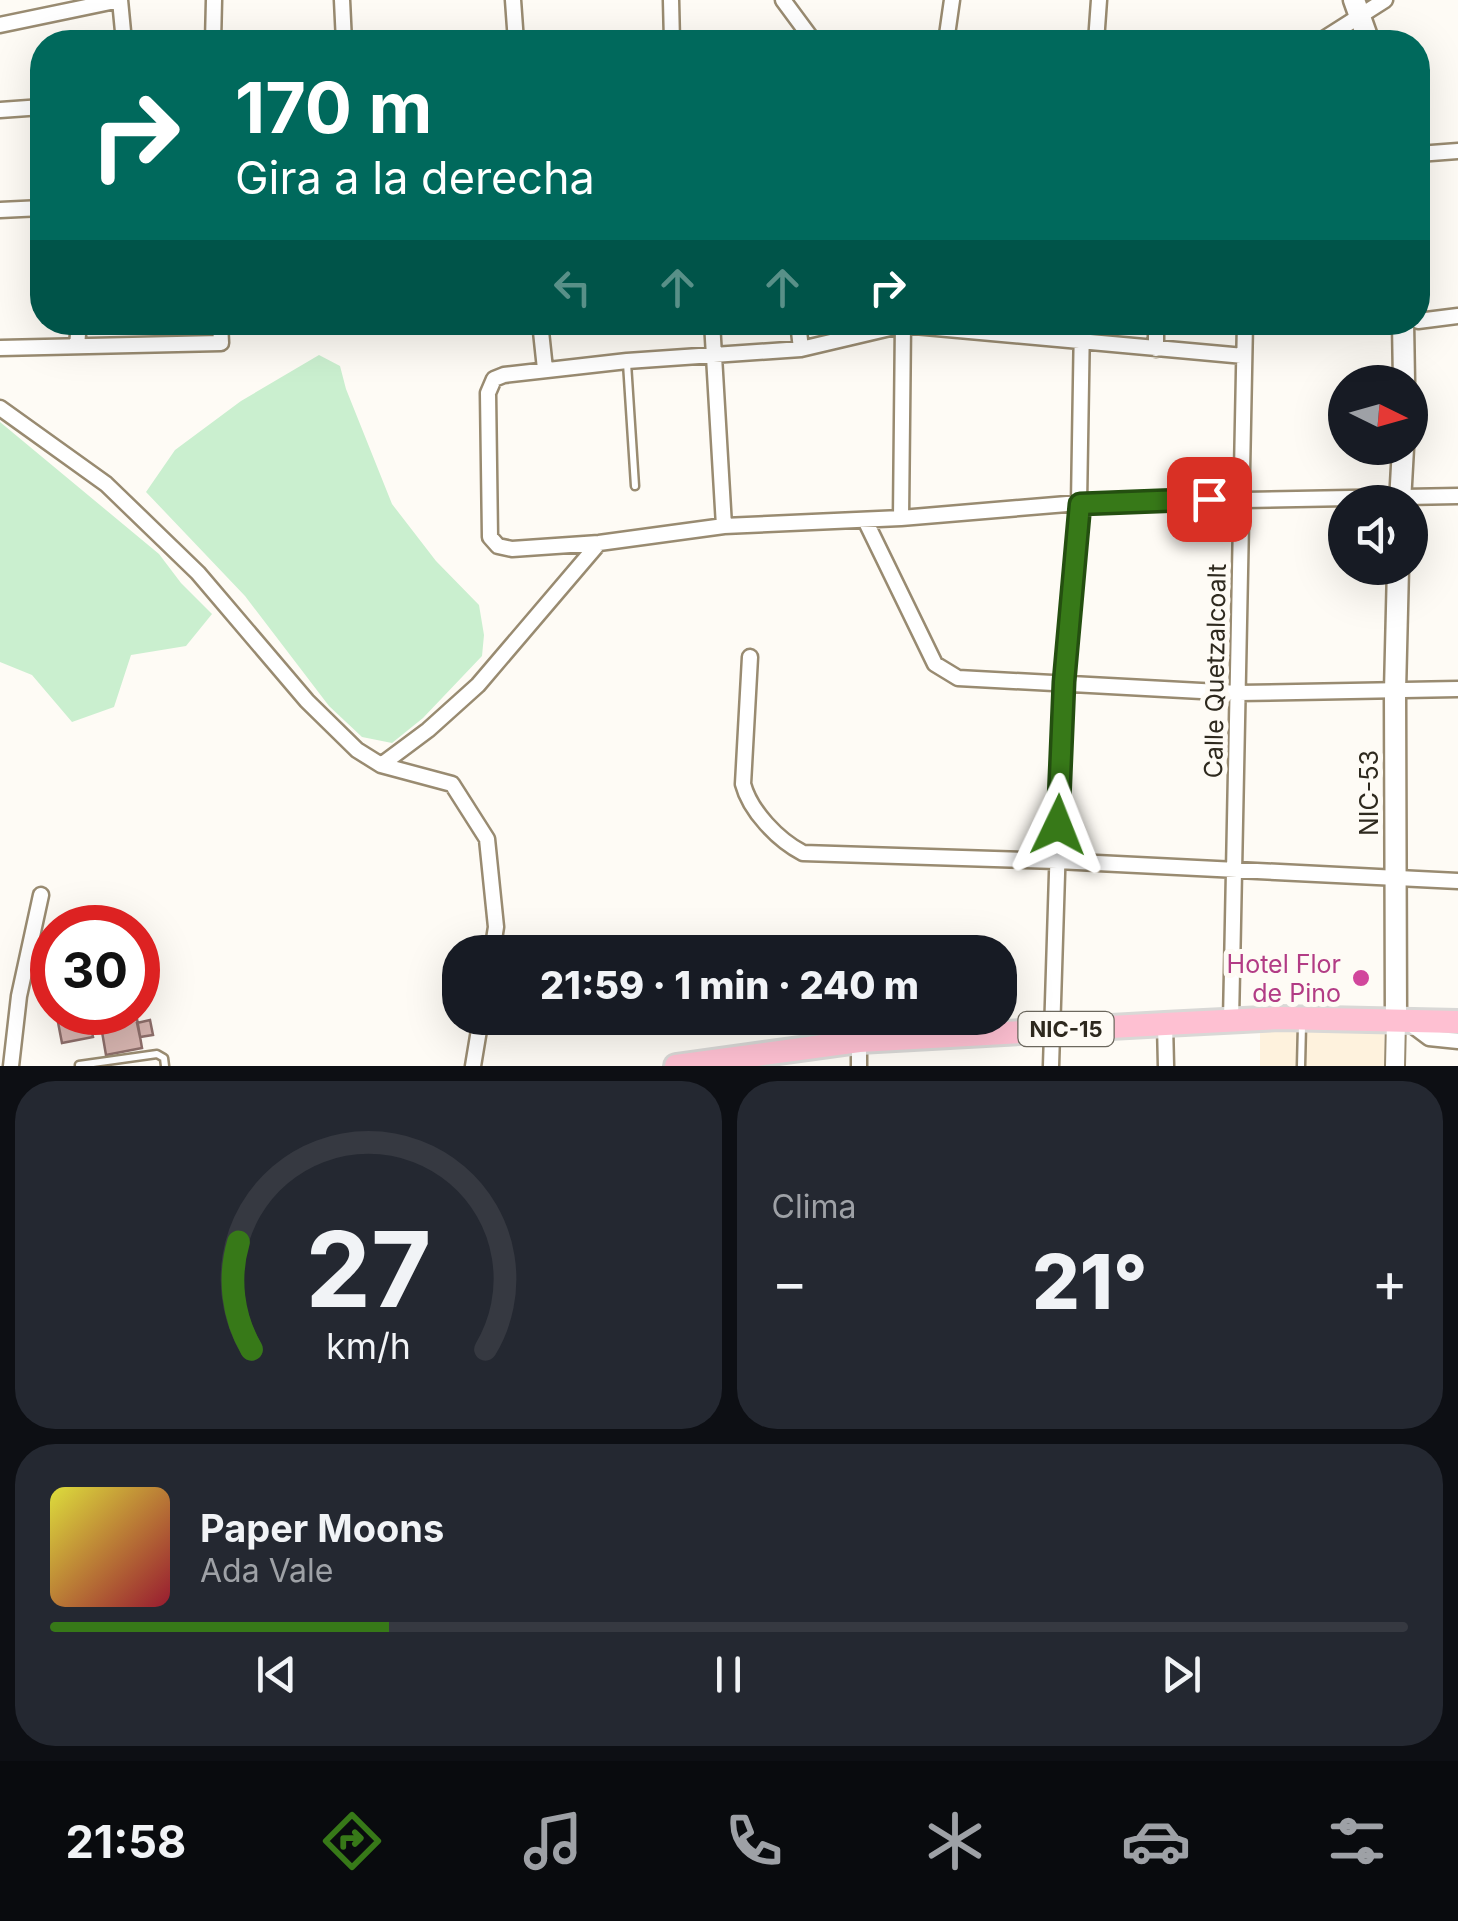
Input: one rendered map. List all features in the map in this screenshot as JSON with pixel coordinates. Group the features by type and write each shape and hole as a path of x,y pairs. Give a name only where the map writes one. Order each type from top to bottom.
{"highway":[{"name":"NIC-15","path":"676,1066 783,1060 860,1041 1052,1030 1302,1018 1458,1022"}],"main road":[{"path":"1404,365 1405,335"},
{"name":"NIC-53","path":"1397,585 1394,878 1400,1020"}],"street":[{"path":"0,25 120,0 123,30"},
{"path":"213,30 214,0"},
{"path":"342,0 343,30"},
{"path":"513,0 515,30"},
{"path":"670,0 671,30"},
{"path":"784,0 805,30"},
{"path":"948,30 952,0"},
{"path":"1097,30 1099,0"},
{"path":"1333,30 1357,9 1384,0"},
{"path":"0,110 30,107"},
{"path":"1430,153 1458,151"},
{"path":"0,210 30,209"},
{"path":"1430,320 1458,316"},
{"path":"78,335 78,346"},
{"path":"0,348 221,343 221,335"},
{"path":"541,335 544,368"},
{"path":"714,335 724,526"},
{"path":"799,335 801,349"},
{"path":"858,335 801,349 544,368 494,379 488,393 490,537 498,546 512,549 724,526 1080,504 1328,499"},
{"path":"901,518 903,335"},
{"path":"1007,335 1244,356"},
{"path":"1051,1066 1064,682 1080,504 1082,335"},
{"path":"1156,335 1156,349"},
{"name":"Calle Quetzalcoalt","path":"1231,1021 1245,335"},
{"path":"0,408 106,484 198,572 307,701 357,750 381,765 452,784 488,839 495,935"},
{"path":"1428,498 1458,496"},
{"path":"865,520 934,664 958,678 1238,692 1458,689"},
{"path":"381,765 478,685 599,542"},
{"path":"750,657 743,784 748,803 792,848 803,854 1057,861 1458,881"},
{"path":"11,1066 19,996 42,895"},
{"path":"1395,1066 1400,1020 1430,1038 1458,1041"},
{"path":"1165,1024 1166,1066"},
{"path":"473,1066 478,1035"},
{"path":"859,1066 860,1041"}],"lane":[{"path":"627,361 635,486"},
{"path":"1301,1066 1302,1018"},
{"path":"79,1065 157,1054 164,1058 165,1066"}],"shaded area":[{"path":"1384,1028 1385,1066 1260,1066 1260,1030"}],"green space":[{"path":"319,355 340,366 392,504 436,561 479,605 484,635 482,656 423,718 392,743 362,737 329,706 245,596 146,492 175,450 241,401"},
{"path":"0,422 159,554 212,614 186,646 131,655 114,707 72,722 32,675 0,662"}],"building":[{"path":"60,1035 93,1035 93,1037 62,1043"},
{"path":"103,1035 140,1035 142,1048 106,1055"}],"place":[{"name":"Hotel Flor de Pino","path":"1361,978"}],"route":[{"path":"1058,825 1064,682 1080,504 1209,499"}]}
